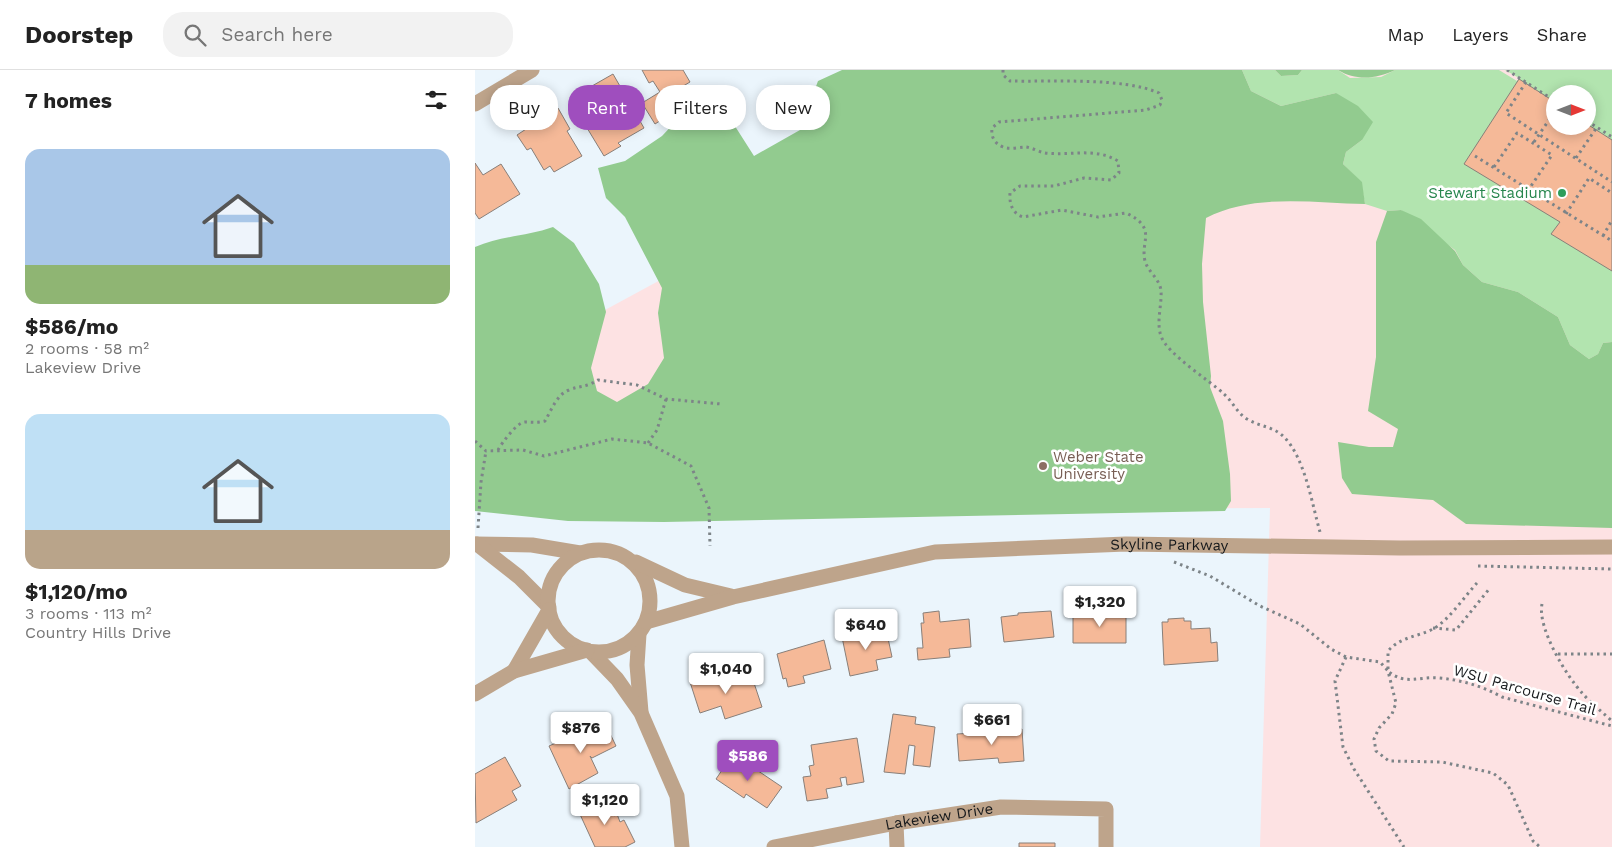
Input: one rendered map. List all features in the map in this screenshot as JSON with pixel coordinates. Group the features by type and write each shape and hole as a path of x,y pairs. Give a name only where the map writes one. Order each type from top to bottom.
{"street":[{"path":"475,104 532,70"},
{"path":"476,544 532,544 580,553"},
{"path":"476,544 519,577 549,608"},
{"name":"Skyline Parkway","path":"643,628 733,597 935,552 1126,544 1324,547 1612,547"},
{"path":"641,713 637,665 643,628 651,605 650,590 643,573 631,559 615,551 597,549 580,553 566,561 555,575 549,592 549,608 555,627 574,646 589,651 609,652 622,647 643,628"},
{"name":"Skyline Parkway","path":"631,559 685,585 733,597"},
{"path":"514,671 549,608"},
{"path":"475,694 514,671 589,651"},
{"path":"589,651 617,679 641,713 677,796 682,847"},
{"name":"Lakeview Drive","path":"775,847 896,823 1001,807 1106,809 1106,847"},
{"path":"896,823 897,847"}],"path":[{"path":"1003,70 1003,75 1010,81 1124,84 1159,93 1162,100 1160,105 1146,110 999,122 992,128 992,134 993,140 1000,146 1027,148 1043,153 1087,152 1110,156 1118,161 1119,166 1119,173 1111,180 1084,178 1054,186 1020,186 1010,194 1011,207 1023,217 1051,210 1098,217 1127,213 1141,225 1147,238 1145,262 1161,289 1160,335 1165,345 1226,396 1245,417 1267,425 1285,438 1299,458 1324,547"},
{"path":"1507,70 1546,95"},
{"path":"1526,82 1506,113 1612,181 1607,189"},
{"path":"1534,142 1546,124"},
{"path":"1576,158 1597,127 1612,137"},
{"path":"1493,167 1517,133 1534,142 1552,155 1529,189"},
{"path":"1475,156 1612,241"},
{"path":"1566,214 1589,178 1612,193"},
{"path":"1603,236 1612,220"},
{"path":"497,450 518,424 524,422 535,424 545,420 558,399 568,390 587,387 598,380 637,385 666,399 721,404"},
{"path":"648,443 657,430 666,399"},
{"path":"486,451 523,450 544,456 612,439 648,443 691,466 709,508 710,546"},
{"path":"475,440 486,451"},
{"path":"476,544 481,482 486,451"},
{"path":"1173,562 1210,576 1260,606 1300,624 1331,650 1346,657 1335,681 1343,747 1354,770 1403,847"},
{"path":"1471,566 1612,569"},
{"path":"1477,583 1433,628 1394,644 1388,651 1388,671 1395,703 1392,714 1379,728 1374,739 1377,751 1389,762 1442,762 1493,772 1508,786 1533,841 1540,847"},
{"path":"1433,628 1456,630 1490,588"},
{"path":"1542,604 1542,621 1557,654 1583,694 1612,720"},
{"path":"1557,654 1612,654"},
{"name":"WSU Parcourse Trail","path":"1346,657 1380,662 1388,671 1403,680 1436,677 1459,680 1485,688 1502,697 1612,726"}],"shaded area":[{"name":"Weber State University","path":"937,70 1612,70 1612,847 1260,847 1270,508 475,511 475,423 605,310 937,130"}],"green space":[{"path":"842,70 1242,70 1251,91 1281,106 1336,93 1358,106 1373,122 1362,140 1346,152 1343,164 1362,182 1365,204 1304,201 1263,202 1224,210 1206,218 1202,264 1203,302 1211,376 1210,387 1223,421 1230,474 1231,501 1225,511 664,522 568,521 475,511 475,247 494,240 553,227 574,243 599,284 606,312 591,368 597,391 617,402 648,384 664,358 658,313 662,288 625,217 606,198 598,168 625,161 662,136 668,130 737,130 754,156 800,130 830,130 830,85 817,85 818,81"},
{"path":"1242,70 1275,70 1281,76 1298,75 1302,70 1338,70 1350,78 1381,77 1395,70 1499,70 1517,81 1519,78 1505,70 1612,70 1612,342 1603,343 1598,354 1589,359 1570,345 1558,317 1518,292 1482,282 1463,265 1455,250 1401,210 1387,211 1365,204 1361,182 1343,164 1346,152 1362,140 1336,93 1281,106 1251,91"},
{"path":"1275,70 1302,70 1298,75 1281,76"},
{"path":"1338,70 1395,70 1366,78 1345,74"},
{"path":"1401,210 1421,219 1455,251 1463,265 1482,282 1518,292 1558,317 1570,345 1589,359 1598,354 1603,343 1612,342 1612,528 1466,524 1433,500 1352,494 1342,478 1338,442 1369,447 1393,447 1398,429 1368,411 1376,357 1376,242 1387,211"}],"building":[{"path":"642,70 683,70 690,82 685,85 656,85 653,81 649,83"},
{"path":"613,74 619,85 594,85"},
{"name":"Stewart Stadium","path":"1519,79 1546,96 1546,135 1596,135 1596,130 1612,140 1612,271 1551,234 1560,222 1464,164"},
{"path":"655,95 655,124 645,108 645,101"},
{"path":"558,108 568,126 567,131 582,156 554,172 550,166 544,170 531,148 527,150 517,135 525,130 558,130"},
{"path":"588,130 641,130 618,143 621,146 604,156"},
{"path":"475,163 483,175 501,164 520,194 479,219 475,213"},
{"path":"939,611 940,622 969,619 971,647 949,649 950,657 918,660 917,648 923,648 921,623 924,623 923,613"},
{"path":"1051,611 1054,637 1004,642 1001,617 1018,615 1018,613"},
{"path":"1126,613 1126,643 1073,643 1073,615"},
{"path":"1184,618 1184,621 1191,621 1191,629 1210,628 1211,643 1217,642 1218,661 1164,665 1162,622 1168,622 1168,619"},
{"path":"886,629 892,657 876,660 878,670 850,676 842,637"},
{"path":"824,640 831,669 803,676 805,683 788,687 786,678 783,679 777,654"},
{"path":"722,672 726,683 751,674 762,707 725,719 721,706 700,713 690,682"},
{"path":"893,714 916,717 915,724 935,727 930,767 913,765 915,746 909,745 905,774 884,772"},
{"path":"605,723 616,746 592,758 590,756 598,773 569,789 549,746"},
{"path":"1022,729 1024,761 999,763 998,758 959,761 957,734 973,733 973,731"},
{"path":"857,738 864,782 847,785 846,777 840,778 842,786 826,789 828,798 807,801 803,777 811,776 809,766 814,765 811,745"},
{"path":"733,754 782,787 767,808 746,794 744,798 716,779"},
{"path":"505,757 521,786 512,791 517,800 476,823 475,774"},
{"path":"605,797 614,816 617,814 620,822 624,820 635,842 625,847 595,847 578,810"},
{"path":"1019,843 1055,843 1055,847 1019,847"}],"place":[{"name":"Stewart Stadium","path":"1562,193"},
{"name":"Weber State University","path":"1043,466"}]}
